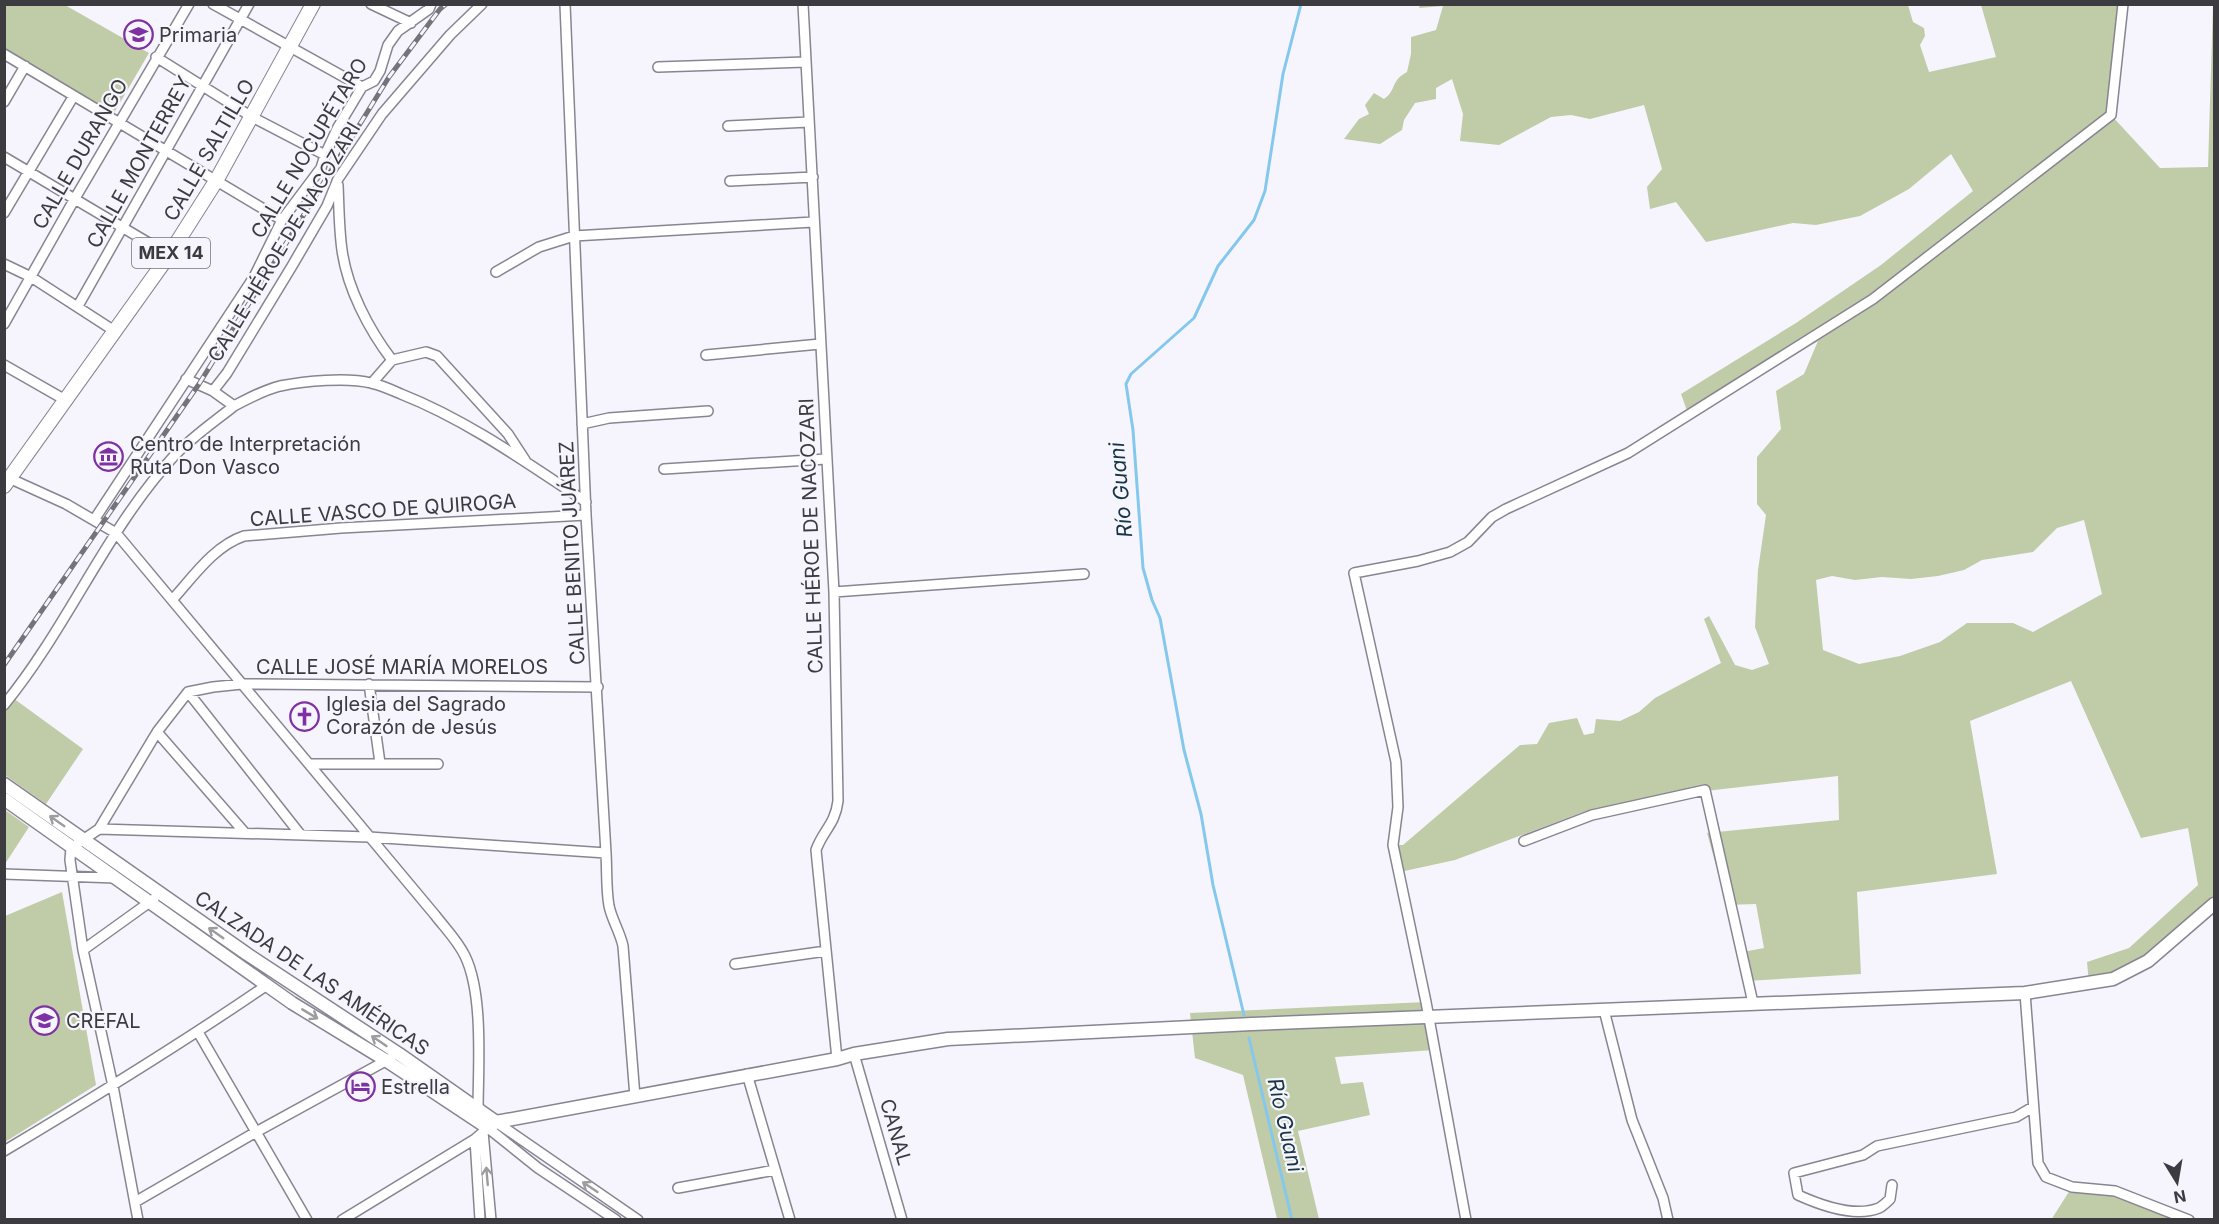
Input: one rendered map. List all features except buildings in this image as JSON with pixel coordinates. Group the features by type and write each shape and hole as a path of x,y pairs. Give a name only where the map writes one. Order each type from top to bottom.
{"main road":[{"name":"CALLE SALTILLO","path":"8,483 169,255 216,181 314,4"},
{"name":"CALZADA DE LAS AMÉRICAS","path":"4,784 247,954 399,1054 485,1122"},
{"name":"CALZADA DE LAS AMÉRICAS","path":"4,800 292,1003 485,1122"},
{"path":"485,1122 634,1097 854,1054 948,1040 1428,1017 2025,993 2113,979 2148,961 2214,904"},
{"path":"292,1003 303,990"}],"street":[{"name":"CALLE DURANGO","path":"4,324 156,57 189,4"},
{"path":"213,4 362,87"},
{"name":"CALLE MONTERREY","path":"78,306 249,4"},
{"path":"371,4 411,23"},
{"name":"CALLE NOCUPÉTARO","path":"94,520 254,277 282,220 312,183 321,168 338,127 362,87 374,81 380,71 388,45 398,31 429,9 431,4"},
{"name":"CALLE HÉROE DE NACOZARI","path":"213,391 227,373 292,266 327,206 338,179 382,114 450,35 482,4"},
{"name":"CALLE BENITO JUÁREZ","path":"565,4 586,515 598,687 609,905 623,946 634,1097"},
{"name":"CALLE HÉROE DE NACOZARI","path":"803,4 834,592 838,801 834,821 819,841 816,850 837,1059"},
{"path":"1466,1220 1393,845 1398,807 1396,762 1354,573 1418,561 1450,552 1468,542 1492,517 1628,453 1873,299 2111,115 2123,4"},
{"path":"4,54 282,220"},
{"path":"156,57 252,117 325,155"},
{"path":"658,67 805,62"},
{"path":"4,102 25,66"},
{"path":"4,213 73,97"},
{"path":"728,126 809,122"},
{"path":"4,156 169,255"},
{"path":"730,181 813,177"},
{"path":"338,179 340,233 345,263 355,294 374,336 392,360"},
{"path":"496,272 539,247 574,236 813,222"},
{"path":"4,264 31,277 116,332"},
{"path":"706,355 820,344"},
{"path":"372,382 392,360 426,352 437,356 508,434 526,462"},
{"path":"4,365 67,401"},
{"path":"186,379 213,391 234,406"},
{"path":"4,705 22,684 116,533 143,494 175,455 200,432 234,406 257,394 280,386 330,381 372,382 430,405 526,462 586,502"},
{"path":"582,424 609,418 708,411"},
{"path":"664,469 826,459"},
{"path":"8,483 66,504 116,533 464,953 471,969 479,1045 491,1220"},
{"name":"CALLE VASCO DE QUIROGA","path":"172,600 229,541 244,536 341,528 586,515"},
{"path":"834,592 1084,574"},
{"name":"CALLE JOSÉ MARÍA MORELOS","path":"188,692 242,684 598,687"},
{"path":"369,684 380,763"},
{"path":"138,1220 83,951 71,877 71,848 99,829 157,732 188,692 300,834"},
{"path":"157,732 245,832"},
{"path":"309,764 438,764"},
{"path":"1524,841 1592,815 1705,790 1753,1003"},
{"path":"99,829 369,837 606,853"},
{"path":"4,874 116,878"},
{"path":"83,951 161,894"},
{"path":"735,964 826,951"},
{"path":"4,1151 198,1032 267,985"},
{"path":"2025,993 2038,1162 2046,1177 2072,1187 2115,1191 2189,1220"},
{"path":"1604,1010 1632,1120 1663,1198 1668,1220"},
{"path":"198,1032 307,1220"},
{"path":"135,1202 256,1132 399,1054"},
{"name":"CANAL","path":"854,1054 902,1220"},
{"path":"747,1074 790,1220"},
{"path":"1892,1185 1890,1199 1879,1208 1864,1211 1842,1209 1814,1202 1798,1195 1794,1173 1863,1155 1877,1146 2016,1117 2033,1107"},
{"path":"342,1220 475,1138 485,1122"},
{"name":"CALZADA DE LAS AMÉRICAS","path":"485,1122 538,1168 616,1220"},
{"name":"CALZADA DE LAS AMÉRICAS","path":"485,1122 638,1220"},
{"path":"475,1138 480,1220"},
{"path":"678,1188 775,1170"}],"green space":[{"path":"2123,4 2111,115 2160,168 2208,167 2214,5 2214,904 2148,961 2089,983 2087,962 2129,948 2198,885 2188,828 2141,838 2071,681 1970,721 1997,874 1857,892 1861,974 1747,981 1743,952 1764,948 1756,904 1727,905 1707,833 1839,820 1838,776 1697,792 1583,812 1455,860 1400,872 1393,845 1403,845 1520,745 1537,744 1549,723 1577,718 1584,735 1594,733 1596,719 1620,721 1639,712 1655,698 1721,663 1704,619 1709,616 1735,665 1752,670 1769,664 1755,627 1758,570 1766,515 1757,504 1757,457 1781,429 1776,391 1804,374 1818,341 1690,419 1681,394 1796,323 1881,265 1973,191 1951,154 1909,189 1860,216 1816,225 1793,223 1706,242 1676,202 1650,209 1647,187 1662,169 1644,105 1590,119 1571,115 1551,117 1499,145 1460,141 1463,114 1452,79 1436,88 1436,99 1415,103 1404,120 1402,130 1380,144 1344,139 1359,119 1369,114 1365,105 1374,93 1384,99 1398,79 1407,72 1411,54 1411,37 1436,30 1443,6 1419,8 1420,5 1908,5 1913,22 1924,28 1925,36 1920,45 1929,72 1996,57 1981,5","holes":["2084,520 2102,594 2033,632 2013,623 1967,623 1940,642 1900,656 1859,664 1823,650 1816,580 1832,576 1855,580 1938,576 1964,570 1982,560 2033,552 2057,528"]},
{"path":"4,5 65,5 149,53 114,113 5,50"},
{"path":"13,698 83,749 46,804 5,775 5,711"},
{"path":"5,810 29,827 5,864"},
{"name":"CREFAL","path":"62,892 96,1085 5,1142 5,916"},
{"path":"1426,1002 1434,1050 1335,1057 1341,1084 1363,1082 1370,1115 1298,1131 1319,1219 1277,1219 1243,1075 1195,1058 1190,1013"},
{"path":"2072,1187 2115,1191 2189,1219 2051,1220"}],"waterway":[{"name":"Río Guani","path":"1244,1015 1213,885 1201,814 1184,750 1160,618 1143,568 1133,430 1126,384 1131,374 1194,318 1218,266 1254,220 1265,191 1283,74 1301,4"},
{"name":"Río Guani","path":"1249,1038 1292,1220"}],"railway":[{"path":"4,665 199,384 389,77 446,4"}],"place":[{"name":"Primaria","path":"138,35"},
{"name":"Centro de Interpretación Ruta Don Vasco","path":"109,456"},
{"name":"Iglesia del Sagrado Corazón de Jesús","path":"305,716"},
{"name":"CREFAL","path":"45,1021"},
{"name":"Estrella","path":"360,1087"}]}
